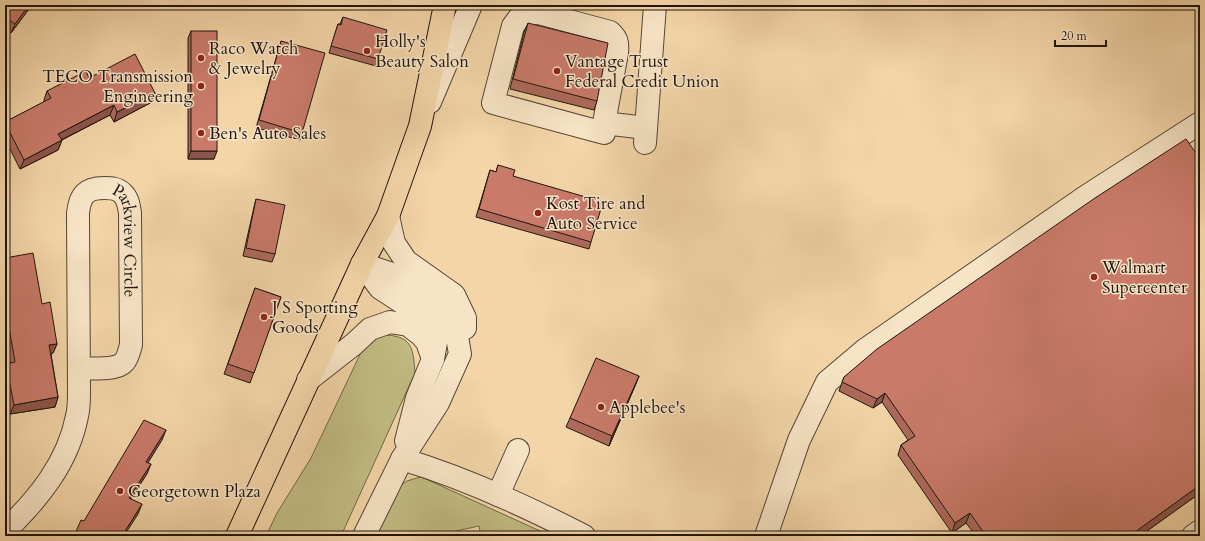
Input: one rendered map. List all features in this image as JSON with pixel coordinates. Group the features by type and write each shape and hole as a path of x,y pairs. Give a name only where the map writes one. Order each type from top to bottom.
{"main road":[{"path":"237,536 362,264 388,216 420,126 445,5"}],"street":[{"path":"420,126 471,5"},
{"path":"604,122 646,135 655,5"},
{"path":"539,13 610,32 615,36 618,44 617,53 604,122 604,133 493,103 512,26 519,18 527,14 539,13"},
{"path":"766,536 800,440 827,382 866,349 1085,197 1200,123"},
{"name":"Parkview Circle","path":"5,530 31,505 52,477 65,456 73,435 78,415 80,368 79,202 84,194 94,188 114,188 123,193 128,202 130,213 131,345 128,356 123,364 111,368 80,368"},
{"path":"364,536 402,459 438,404 466,340 465,318 454,295 406,261 394,243 388,216"},
{"path":"362,264 389,273 415,287 442,306 454,319 460,354"},
{"path":"362,264 380,288 406,305 422,313 433,326 437,337 433,360 417,398 402,459"},
{"path":"308,380 370,329 390,322 408,325 422,335 427,342 433,360"},
{"path":"498,495 518,450"},
{"path":"402,459 435,469 498,495 584,536"},
{"path":"1193,536 1200,531"}],"shaded area":[{"path":"387,335 396,336 407,342 410,346 414,358 415,373 341,536 266,536 277,513 311,458 363,348 373,339"},
{"path":"420,477 551,536 481,536 479,526 434,536 370,536 401,485 407,481"}],"building":[{"path":"5,5 29,5 15,24 5,17"},
{"path":"343,17 387,30 378,59 331,46 338,24 341,25"},
{"name":"Vantage Trust Federal Credit Union","path":"528,23 608,43 597,101 513,79"},
{"path":"191,31 217,31 217,151 191,151"},
{"path":"281,41 325,53 302,133 259,120"},
{"path":"135,54 155,93 117,112 114,105 58,134 62,140 24,160 5,122 51,98 47,91 86,71 89,78"},
{"name":"Walmart Supercenter","path":"1186,139 1200,159 1200,485 1135,532 1138,536 986,536 970,513 955,523 901,445 915,436 885,393 877,399 842,382 844,377 877,349 1095,198"},
{"name":"Kost Tire and Auto Service","path":"498,165 515,170 513,176 603,202 591,242 479,209 490,170 496,172"},
{"path":"256,199 285,205 275,254 246,248"},
{"path":"33,253 42,304 50,302 57,344 49,345 58,397 14,405 6,364 15,362 5,304 5,258"},
{"path":"255,288 281,297 254,373 228,364"},
{"name":"Applebee's","path":"596,358 639,376 612,436 570,418"},
{"name":"Georgetown Plaza","path":"144,420 166,430 146,462 151,464 129,498 142,504 122,536 74,536 81,520 84,521"}],"place":[{"name":"Holly's Beauty Salon","path":"367,51"},
{"name":"Raco Watch & Jewelry","path":"201,58"},
{"name":"Vantage Trust Federal Credit Union","path":"557,71"},
{"name":"TECO Transmission Engineering","path":"201,86"},
{"name":"Ben's Auto Sales","path":"201,133"},
{"name":"Kost Tire and Auto Service","path":"538,213"},
{"name":"Walmart Supercenter","path":"1094,277"},
{"name":"J S Sporting Goods","path":"264,317"},
{"name":"Applebee's","path":"601,407"},
{"name":"Georgetown Plaza","path":"120,491"}]}
